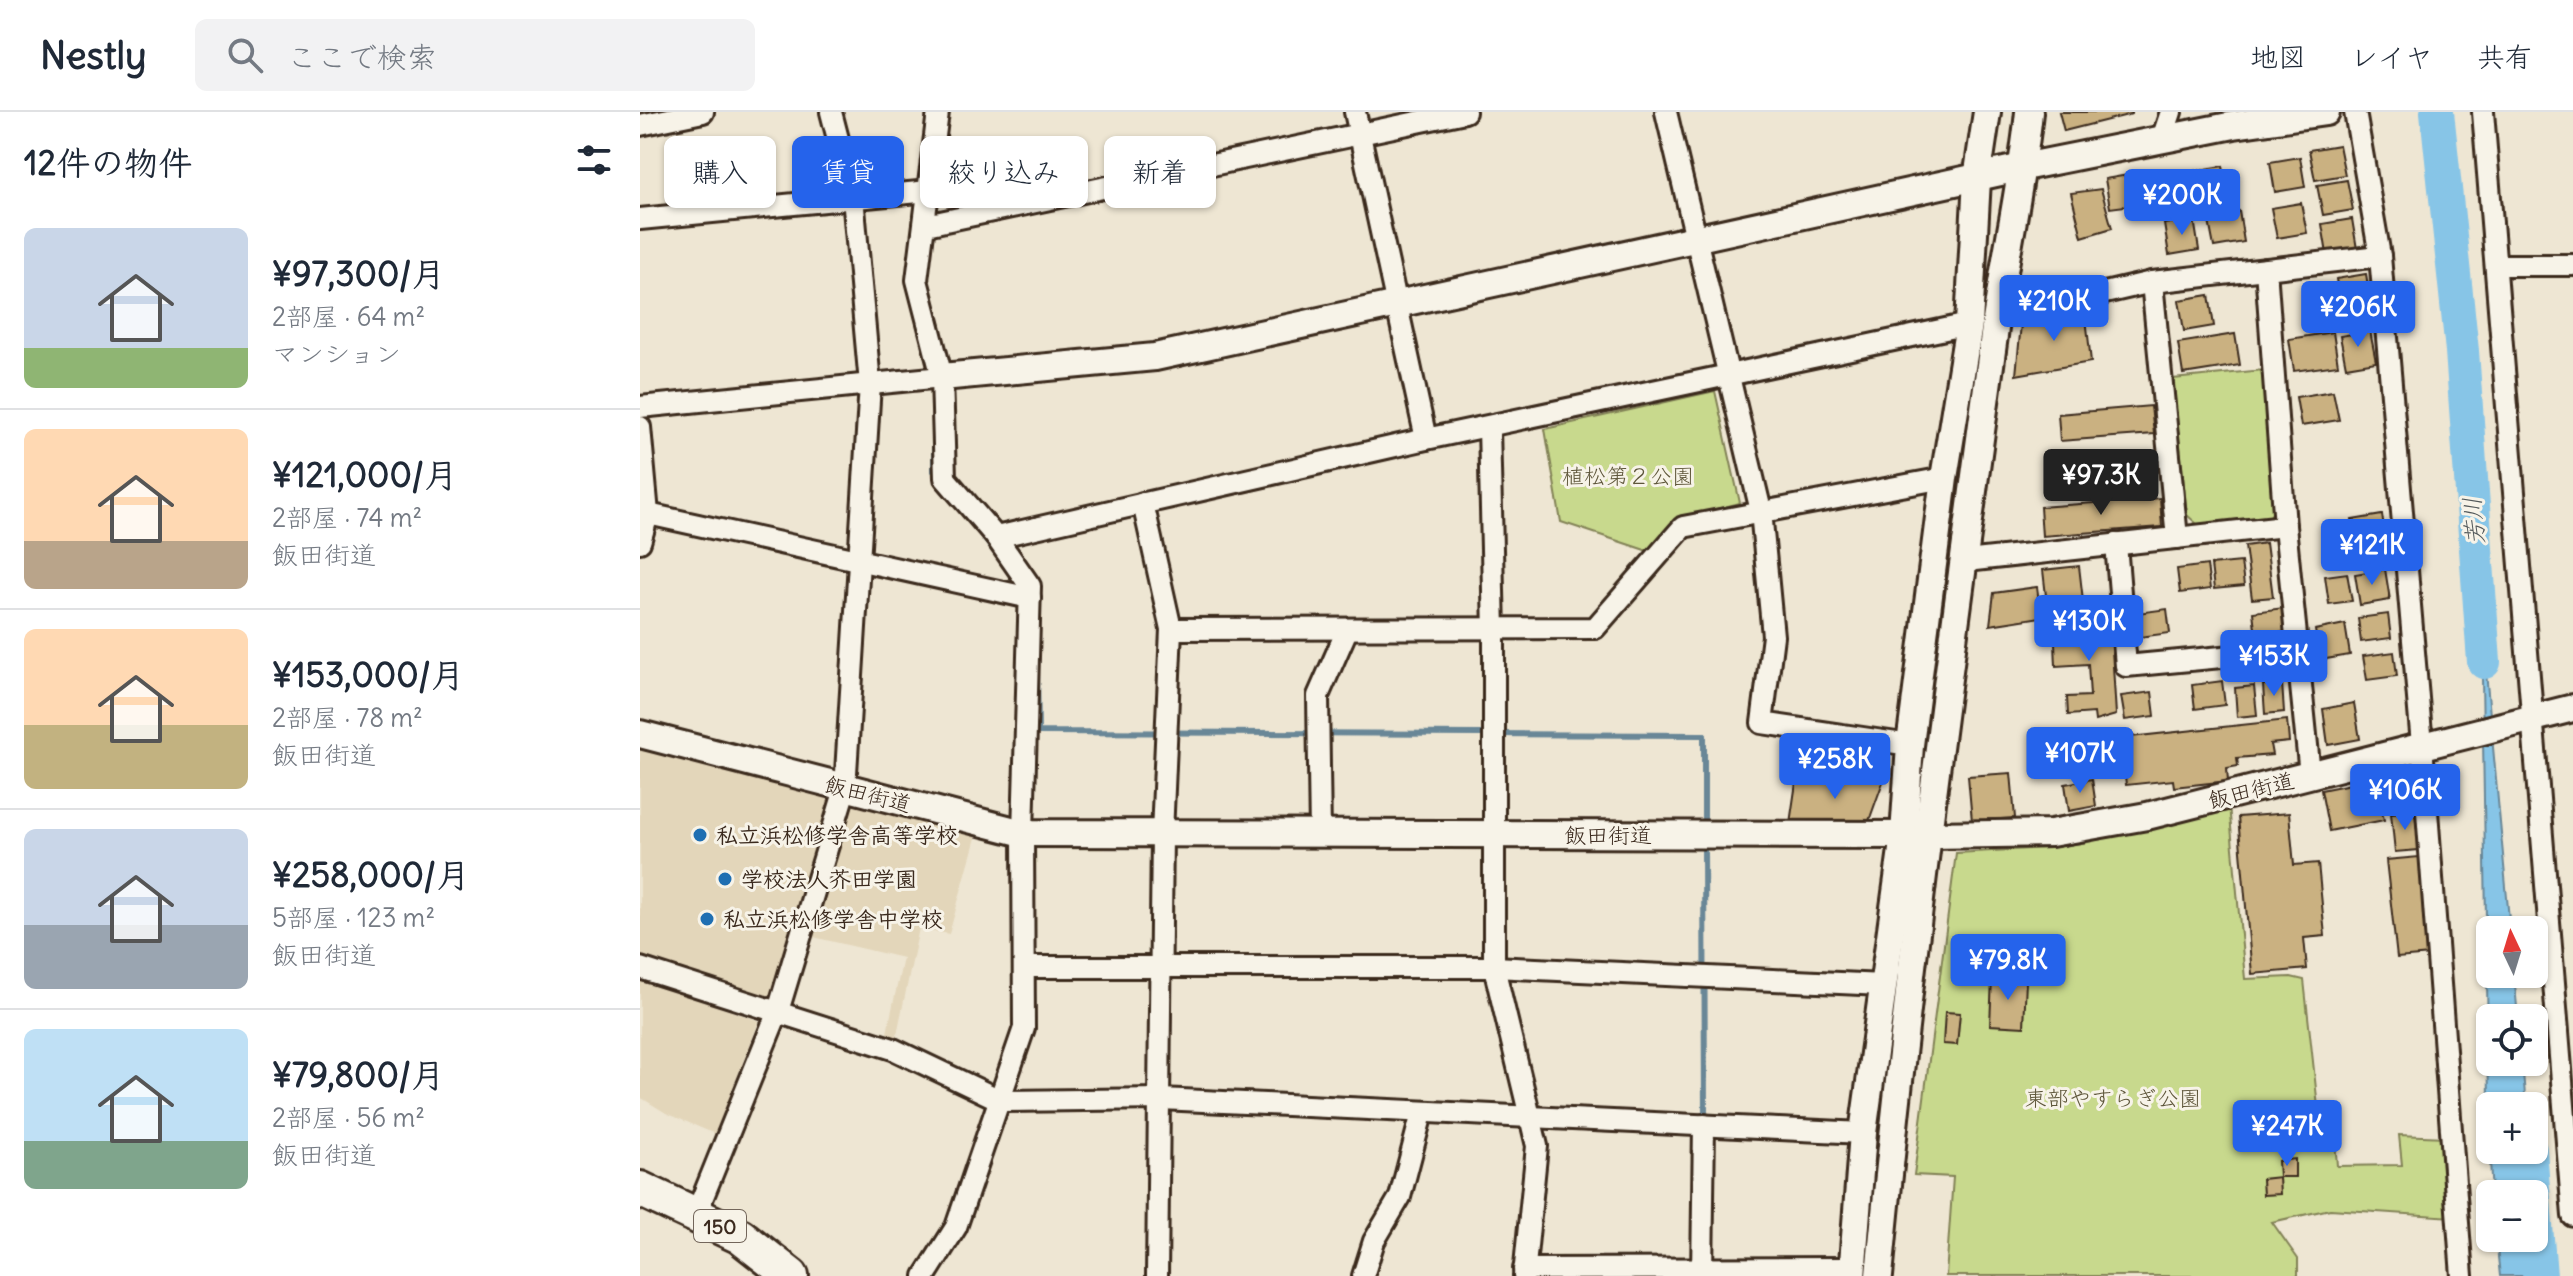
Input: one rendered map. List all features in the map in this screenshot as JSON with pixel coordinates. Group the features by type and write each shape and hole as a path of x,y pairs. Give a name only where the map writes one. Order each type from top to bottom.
{"highway":[{"name":"150","path":"640,1189 740,1236 791,1276"}],"street":[{"path":"640,125 703,112"},
{"path":"831,112 837,136"},
{"path":"935,136 938,112"},
{"path":"926,225 1357,122 1465,112"},
{"path":"1666,112 1761,511 1773,636 1762,723 1910,745"},
{"path":"1489,427 1494,631 1494,967 1537,1146 1524,1272 1852,1272 1863,1133 1904,835 1910,745 1944,478 1969,324 1977,179 1987,112"},
{"path":"1879,1276 1892,1135 1930,835 1997,318 2023,167 2029,112"},
{"path":"2162,139 2171,112"},
{"path":"640,407 1155,357 2023,167 2162,139 2326,112"},
{"path":"2355,112 2380,256 2422,745 2462,1276"},
{"path":"2483,112 2530,718 2570,1130 2573,1216"},
{"path":"1357,122 1426,439"},
{"path":"640,219 792,203"},
{"path":"696,1214 778,1011 845,789 870,384 854,208"},
{"path":"925,1276 956,1227 1002,1101 1024,1028 1023,833 1030,598 1030,586 996,537 945,478 942,377 917,280 928,208"},
{"path":"1997,318 2152,282 2380,256"},
{"path":"2496,265 2573,265"},
{"path":"2266,269 2285,526 2310,775"},
{"path":"2152,282 2177,538"},
{"path":"996,537 1426,439 1969,324"},
{"path":"640,427 648,514 640,542"},
{"path":"1171,629 1494,631 1595,628 1683,527 1944,478"},
{"path":"1143,503 1171,629 1162,834 1157,1276"},
{"path":"648,514 1030,598"},
{"path":"1966,561 2285,526"},
{"path":"2116,544 2126,666 2297,650"},
{"path":"1320,835 1318,696 1347,630"},
{"name":"飯田街道","path":"640,734 1023,833 1930,835 2051,833 2147,816 2573,708"},
{"path":"1025,967 1494,967 1883,985"},
{"path":"640,968 893,1049 1002,1101 1161,1099 1863,1133"},
{"path":"1363,1276 1374,1241 1400,1197 1422,1113"},
{"path":"1702,1272 1704,1125"}],"shaded area":[{"name":"学校法人芥田学園","path":"640,747 834,798 773,1001 640,959"},
{"name":"学校法人芥田学園","path":"850,800 977,834 949,934 919,928 895,1044 885,1042 903,958 809,936"},
{"path":"640,978 759,1021 715,1134 666,1113 640,1097"}],"green space":[{"path":"2263,370 2275,508 2269,518 2198,525 2187,515 2173,379"},
{"name":"植松第２公園","path":"1715,391 1740,503 1677,519 1651,552 1561,522 1545,429"},
{"name":"東部やすらぎ公園","path":"2229,805 2245,979 2291,977 2304,980 2318,1107 2300,1109 2299,1141 2335,1139 2337,1166 2402,1165 2399,1135 2446,1137 2453,1217 2330,1209 2272,1222 2298,1259 2298,1276 1946,1276 1953,1177 1914,1175 1956,853 2048,848 2088,842"}],"water":[{"path":"2481,618 2509,916 2486,916"},
{"path":"2487,988 2515,988 2517,1004 2487,1004"},
{"path":"2489,1076 2523,1076 2525,1092 2489,1092"},
{"path":"2490,1164 2531,1164 2533,1180 2491,1180"},
{"path":"2497,1252 2539,1252 2541,1276 2500,1276"}],"building":[{"path":"2059,112 2132,112 2132,114 2064,131"},
{"path":"2339,145 2345,175 2315,180 2309,150"},
{"path":"2300,157 2305,187 2275,192 2270,162"},
{"path":"2223,166 2228,195 2199,200 2194,171"},
{"path":"2134,174 2141,204 2110,208 2105,179"},
{"path":"2347,180 2353,210 2323,215 2317,185"},
{"path":"2188,183 2191,202 2162,207 2159,188"},
{"path":"2101,189 2112,228 2082,237 2071,193"},
{"path":"2301,203 2307,233 2277,238 2271,208"},
{"path":"2239,211 2244,242 2214,247 2208,216"},
{"path":"2194,219 2199,250 2169,255 2164,224"},
{"path":"2352,219 2357,249 2327,254 2322,224"},
{"path":"2366,274 2371,304 2341,309 2336,279"},
{"path":"2209,295 2214,326 2184,331 2179,300"},
{"path":"2085,309 2091,362 2016,375 2021,324"},
{"path":"2370,331 2376,362 2346,367 2340,336"},
{"path":"2333,332 2338,365 2294,371 2289,339"},
{"path":"2235,334 2240,365 2183,374 2178,343"},
{"path":"2333,391 2339,420 2301,426 2296,397"},
{"path":"2151,406 2154,434 2060,441 2058,414"},
{"path":"2160,498 2162,527 2042,536 2040,507"},
{"path":"2382,515 2387,546 2357,551 2352,520"},
{"path":"2266,543 2273,597 2252,599 2245,546"},
{"path":"2241,562 2244,586 2214,589 2211,565"},
{"path":"2207,565 2210,589 2180,593 2177,569"},
{"path":"2079,566 2084,609 2048,613 2043,570"},
{"path":"2385,569 2390,600 2360,605 2355,574"},
{"path":"2347,573 2352,601 2329,604 2325,576"},
{"path":"2037,587 2041,617 1990,625 1994,593"},
{"path":"2283,608 2286,632 2256,636 2253,612"},
{"path":"2167,609 2170,633 2140,637 2137,613"},
{"path":"2388,614 2391,638 2361,642 2358,618"},
{"path":"2110,617 2116,715 2095,721 2094,713 2068,715 2067,697 2090,696 2088,664 2056,666 2054,620"},
{"path":"2345,624 2350,655 2320,660 2315,630"},
{"path":"2394,652 2397,676 2367,680 2363,656"},
{"path":"2222,681 2225,705 2195,709 2192,685"},
{"path":"2282,683 2284,712 2265,714 2263,685"},
{"path":"2254,686 2257,715 2237,717 2235,688"},
{"path":"2152,692 2155,716 2125,720 2121,696"},
{"path":"2354,703 2360,739 2328,745 2323,709"},
{"path":"2287,720 2289,742 2270,744 2272,755 2237,758 2238,766 2227,768 2228,781 2174,787 2173,780 2126,785 2121,738"},
{"path":"2011,773 2015,818 1972,821 1968,776"},
{"path":"1797,776 1884,779 1866,829 1790,823"},
{"path":"2092,779 2096,806 2069,811 2065,784"},
{"path":"2375,779 2384,820 2329,831 2321,790"},
{"path":"2415,811 2419,850 2395,852 2391,813"},
{"path":"2289,813 2294,865 2318,863 2325,936 2304,938 2307,969 2252,974 2238,817"},
{"path":"2419,857 2430,955 2397,958 2386,860"},
{"path":"1992,978 2026,980 2024,1027 1990,1025"},
{"path":"1945,1012 1960,1013 1957,1045 1943,1044"},
{"path":"2295,1159 2295,1177 2279,1177 2278,1161"},
{"path":"2279,1177 2280,1194 2263,1195 2262,1179"}],"waterway":[{"name":"芳川","path":"2437,112 2462,351 2484,662"},
{"path":"934,448 934,471 938,476"},
{"path":"980,533 1000,559"},
{"path":"1037,671 1038,732 1704,735 1704,829"},
{"path":"1704,841 1705,1121"},
{"name":"芳川","path":"2531,1164 2540,1276"}],"place":[{"name":"私立浜松修学舎高等学校","path":"700,835"},
{"name":"学校法人芥田学園","path":"725,879"},
{"name":"私立浜松修学舎中学校","path":"707,919"}]}
